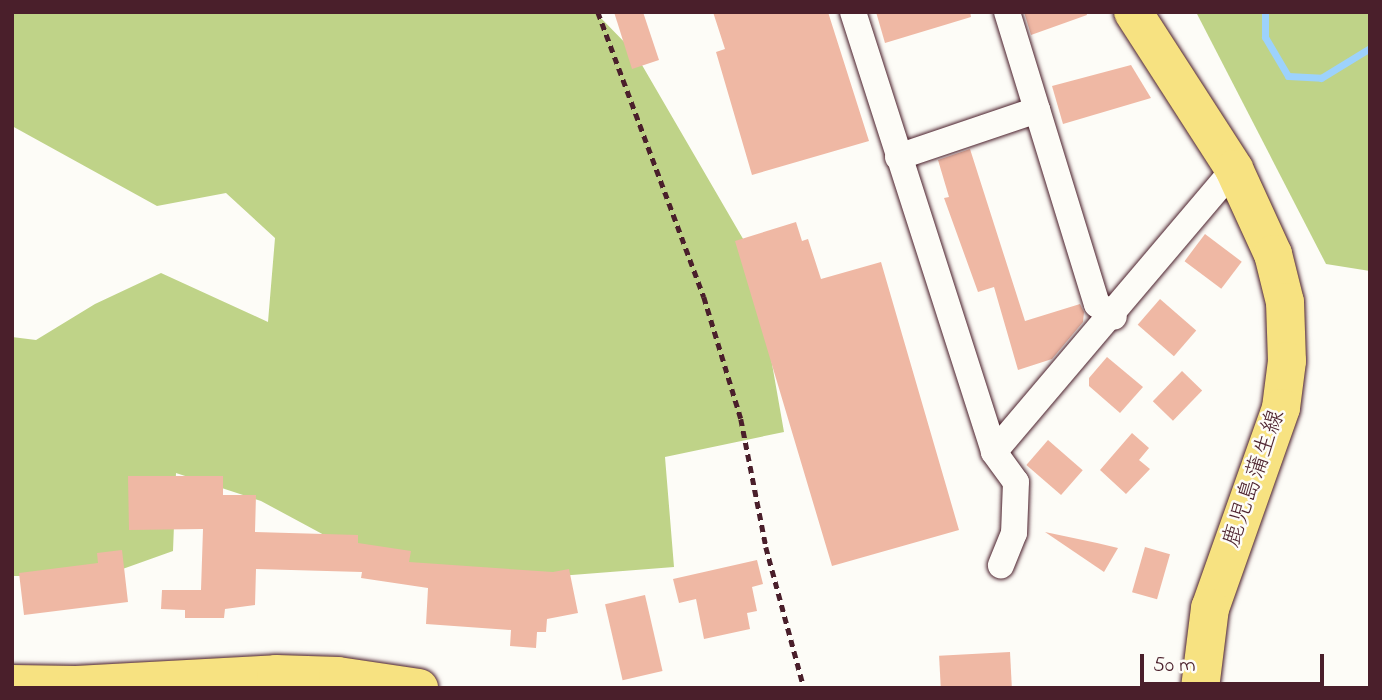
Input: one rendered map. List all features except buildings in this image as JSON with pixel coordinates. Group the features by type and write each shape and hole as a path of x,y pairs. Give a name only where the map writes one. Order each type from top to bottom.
{"main road":[{"name":"鹿児島蒲生線","path":"1133,12 1234,169 1273,254 1285,302 1287,361 1281,408 1262,470 1210,608 1200,688"},
{"path":"12,684 76,685 276,674 338,676 419,688"}],"street":[{"path":"853,12 994,452 1016,482 1014,533 1000,565"},
{"path":"1007,12 1097,303 1114,317"},
{"path":"898,158 1037,110"},
{"path":"994,452 1114,317 1234,169"}],"path":[{"path":"598,12 704,297 741,419 766,547 804,688"}],"green space":[{"path":"12,12 595,12 635,53 753,256 784,432 665,457 674,567 469,583 365,557 261,501 176,473 173,551 103,576 12,576 12,337 36,340 95,304 161,273 268,322 275,238 226,193 157,206 12,126"},
{"path":"1196,12 1370,12 1370,271 1326,264"}],"waterway":[{"path":"1265,12 1265,37 1288,76 1321,78 1370,48"}]}
